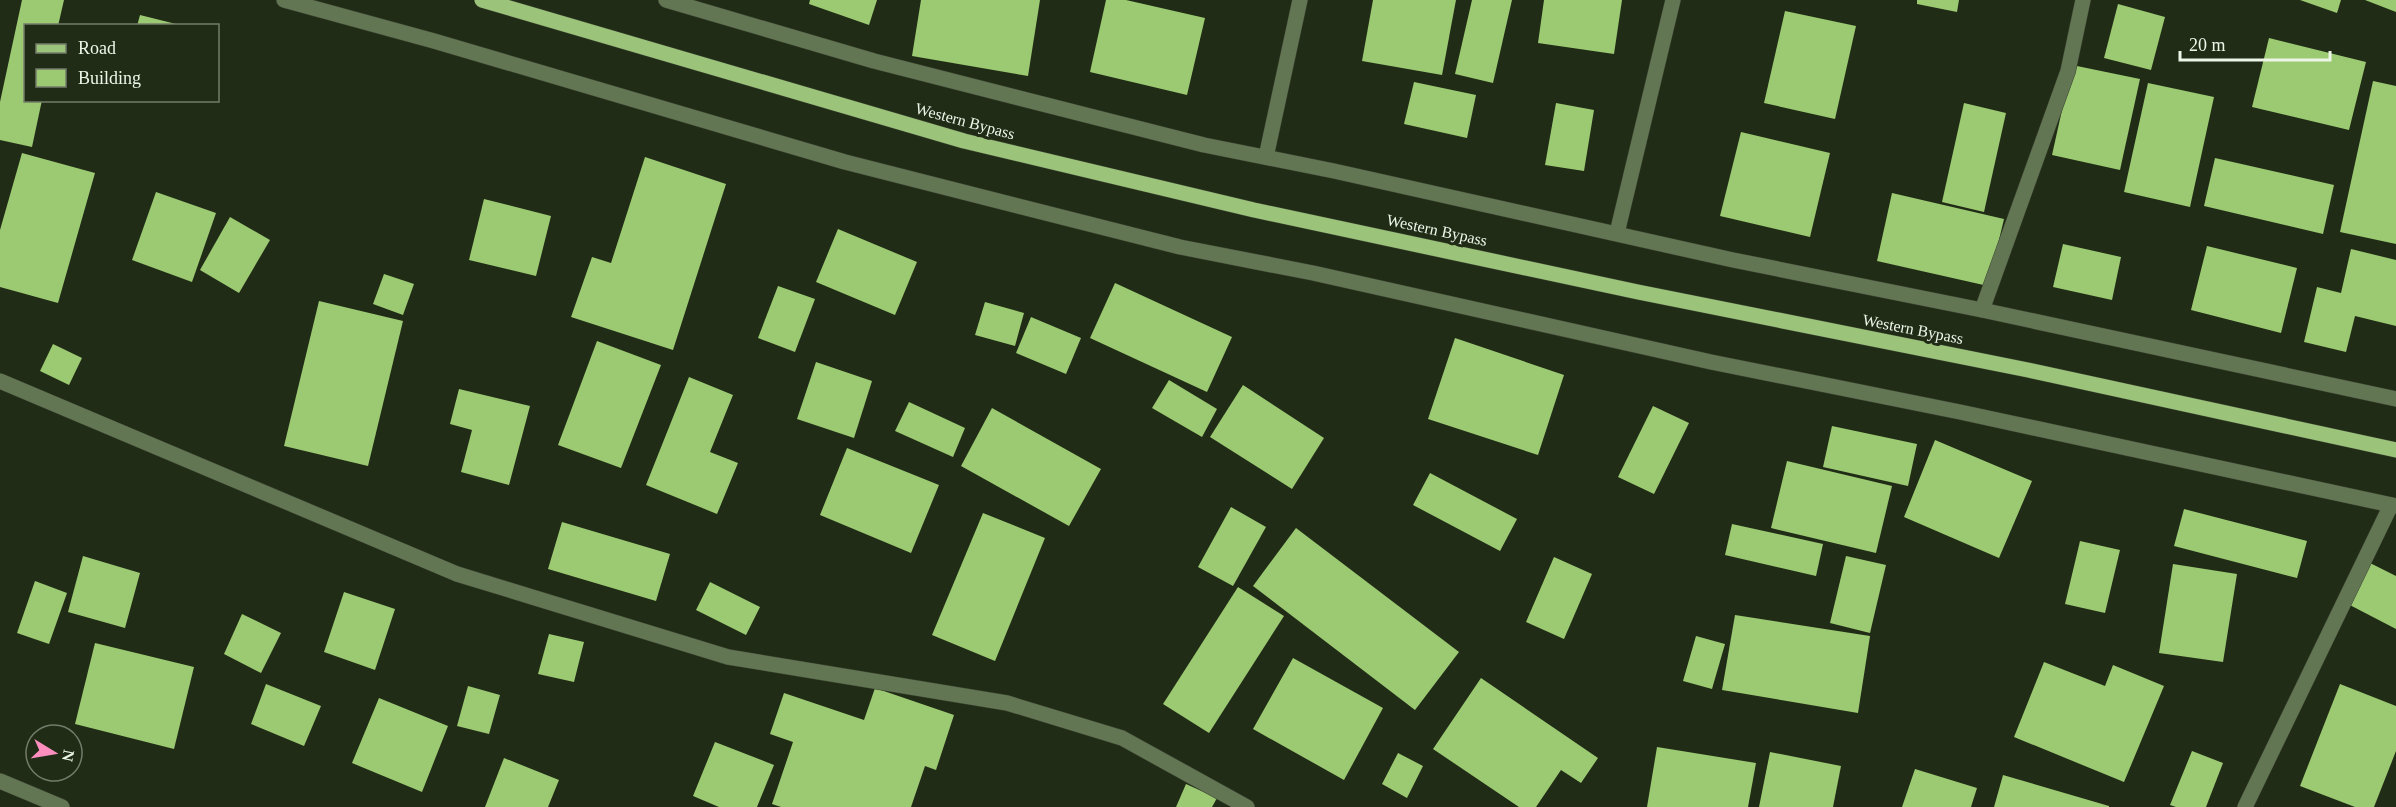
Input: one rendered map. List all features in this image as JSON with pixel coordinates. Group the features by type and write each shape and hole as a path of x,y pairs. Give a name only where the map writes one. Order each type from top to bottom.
{"main road":[{"name":"Western Bypass","path":"482,0 964,141 1254,210 1650,294 2028,370 2396,450"}],"street":[{"path":"284,0 434,40 845,162 1180,247 1313,273 1711,362 1960,412 2394,506 2245,807"},
{"path":"666,0 874,62 1204,145 1733,260 1982,310 2396,399"},
{"path":"1266,157 1300,0"},
{"path":"1617,233 1673,0"},
{"path":"1982,310 2068,71 2083,0"},
{"path":"0,381 457,574 728,657 1007,703 1122,738 1247,807"},
{"path":"0,781 62,807"}],"building":[{"path":"22,0 64,0 58,24 24,24 24,102 42,102 32,147 0,140 0,102"},
{"path":"810,0 877,0 869,25 809,4"},
{"path":"921,0 1040,0 1028,76 912,56"},
{"path":"1106,0 1126,0 1205,18 1187,95 1090,72"},
{"path":"1373,0 1456,0 1442,75 1362,61"},
{"path":"1472,0 1512,0 1493,83 1455,74"},
{"path":"1544,0 1622,0 1614,54 1538,43"},
{"path":"1917,0 1959,0 1957,12 1917,4"},
{"path":"2300,0 2341,0 2337,13"},
{"path":"2365,0 2396,0 2396,12"},
{"path":"2118,4 2165,17 2151,70 2104,58"},
{"path":"1785,11 1856,26 1835,119 1764,103"},
{"path":"140,15 176,24 138,24"},
{"path":"2269,38 2366,62 2349,130 2252,107"},
{"path":"2072,65 2140,79 2120,170 2052,155"},
{"path":"2373,81 2396,86 2396,244 2340,232"},
{"path":"1414,82 1476,95 1467,138 1404,124"},
{"path":"2148,83 2214,97 2190,207 2124,192"},
{"path":"1556,103 1594,110 1584,171 1545,165"},
{"path":"1964,103 2006,113 1984,212 1942,202"},
{"path":"1741,132 1830,153 1810,237 1720,216"},
{"path":"22,153 95,173 58,303 0,287 0,230"},
{"path":"645,157 726,184 673,350 571,317 592,257 611,263"},
{"path":"2215,158 2334,185 2323,234 2204,206"},
{"path":"156,192 216,213 192,282 132,260"},
{"path":"1892,193 2004,219 1988,286 1877,261"},
{"path":"484,199 551,216 536,276 469,260"},
{"path":"230,217 270,240 239,293 200,270"},
{"path":"838,229 917,262 895,315 816,282"},
{"path":"2063,244 2121,257 2112,300 2053,287"},
{"path":"2207,246 2297,268 2281,333 2191,310"},
{"path":"2351,249 2396,260 2396,326 2355,316 2346,352 2304,342 2317,287 2341,293"},
{"path":"384,274 414,284 403,315 373,304"},
{"path":"1115,283 1232,337 1207,392 1090,338"},
{"path":"778,286 815,299 795,352 758,338"},
{"path":"319,301 403,321 368,466 284,446"},
{"path":"985,302 1024,313 1015,346 975,335"},
{"path":"1031,317 1081,338 1066,374 1016,353"},
{"path":"1455,338 1564,375 1538,455 1428,419"},
{"path":"597,341 661,365 621,468 558,445"},
{"path":"53,344 82,358 69,385 40,371"},
{"path":"816,362 872,381 854,438 797,419"},
{"path":"689,377 733,395 710,452 738,463 717,514 646,485"},
{"path":"1169,380 1217,409 1202,437 1152,408"},
{"path":"1243,385 1324,438 1292,489 1210,437"},
{"path":"459,389 530,406 509,485 461,472 472,430 450,424"},
{"path":"909,402 965,428 953,457 895,431"},
{"path":"1653,406 1689,423 1654,494 1618,477"},
{"path":"992,408 1101,469 1069,526 961,466"},
{"path":"1832,426 1917,444 1908,486 1823,467"},
{"path":"1935,440 2032,481 1999,558 1904,517"},
{"path":"847,448 939,485 911,553 820,515"},
{"path":"1787,461 1892,486 1876,553 1771,528"},
{"path":"1430,473 1517,519 1500,551 1413,505"},
{"path":"1231,507 1266,527 1233,586 1198,567"},
{"path":"2184,509 2307,541 2297,578 2174,546"},
{"path":"983,513 1045,538 995,661 932,635"},
{"path":"562,522 670,554 656,601 548,569"},
{"path":"1732,524 1823,544 1816,576 1725,555"},
{"path":"1296,528 1459,652 1415,710 1253,586"},
{"path":"2080,541 2120,550 2105,613 2065,604"},
{"path":"83,556 140,573 125,628 68,612"},
{"path":"1846,556 1886,565 1870,633 1830,623"},
{"path":"1554,557 1592,574 1564,639 1526,622"},
{"path":"2366,561 2396,576 2396,629 2344,602"},
{"path":"2173,564 2237,574 2223,662 2159,653"},
{"path":"35,581 67,593 49,644 17,633"},
{"path":"710,582 760,607 746,635 696,610"},
{"path":"1238,587 1284,616 1209,733 1163,704"},
{"path":"344,592 395,609 375,670 324,652"},
{"path":"242,614 281,633 261,673 224,654"},
{"path":"1735,615 1870,636 1858,713 1722,690"},
{"path":"549,634 584,642 574,682 538,674"},
{"path":"1696,636 1725,644 1712,689 1683,681"},
{"path":"95,643 194,667 174,749 84,726 84,723 75,723"},
{"path":"1293,658 1383,708 1344,780 1253,729"},
{"path":"2044,662 2105,686 2113,665 2164,686 2124,782 2014,737"},
{"path":"1481,678 1598,758 1581,783 1561,770 1536,807 1519,807 1433,749"},
{"path":"266,684 321,706 304,746 251,724"},
{"path":"2340,684 2396,706 2396,751 2374,807 2355,807 2300,786"},
{"path":"468,686 500,695 489,734 457,726"},
{"path":"875,688 954,715 936,770 925,766 911,807 781,807 772,804 793,742 770,734 784,693 864,720"},
{"path":"379,698 448,726 422,792 352,763"},
{"path":"715,742 774,765 757,807 719,807 693,796"},
{"path":"1657,747 1756,763 1748,807 1647,807"},
{"path":"2192,751 2223,763 2206,807 2170,805"},
{"path":"1770,752 1841,766 1833,807 1759,807"},
{"path":"1398,753 1423,766 1407,798 1382,784"},
{"path":"504,758 559,780 548,807 485,807"},
{"path":"1915,769 1977,788 1971,807 1902,807"},
{"path":"2003,775 2109,806 2109,807 1994,807"},
{"path":"1186,784 1217,798 1212,807 1176,807"}]}
